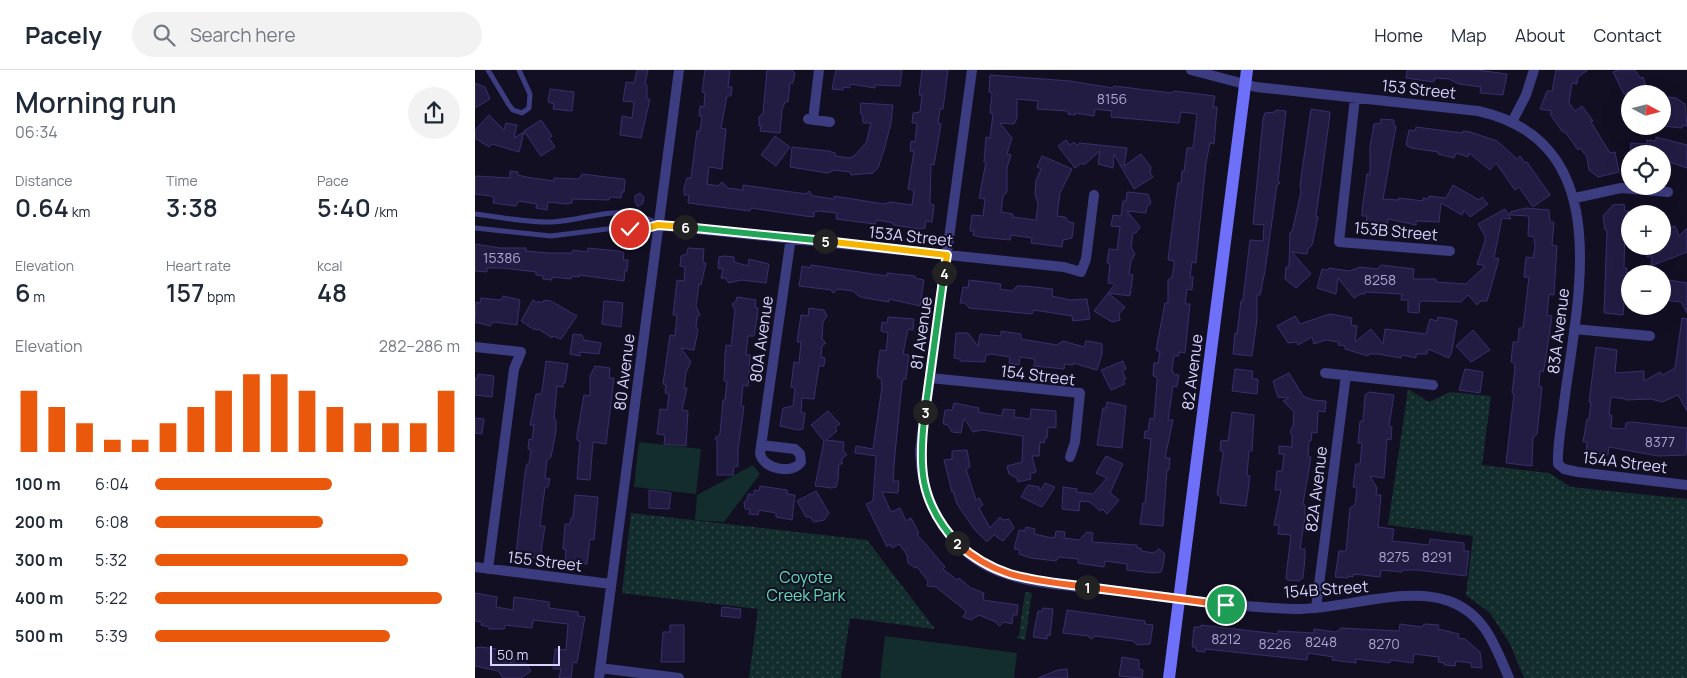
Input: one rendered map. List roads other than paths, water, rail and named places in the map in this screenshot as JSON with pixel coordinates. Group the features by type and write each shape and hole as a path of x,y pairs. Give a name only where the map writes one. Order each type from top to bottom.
{"street":[{"name":"80 Avenue","path":"599,673 679,70"},
{"path":"819,70 810,119 830,122"},
{"name":"81 Avenue","path":"933,509 922,477 920,450 972,70"},
{"name":"153 Street","path":"1191,70 1245,85 1478,111 1512,122 1539,142 1553,156 1565,174 1575,198"},
{"name":"82 Avenue","path":"1169,678 1247,70"},
{"path":"1512,122 1526,95 1534,70"},
{"name":"153B Street","path":"1355,98 1339,242 1450,251"},
{"path":"1575,198 1621,188"},
{"name":"153A Street","path":"658,225 791,237 1064,267 1081,272 1086,259 1094,195"},
{"name":"83A Avenue","path":"1561,467 1558,464 1559,449 1581,266 1580,231 1575,198"},
{"name":"80A Avenue","path":"761,445 791,237"},
{"path":"1574,329 1649,336"},
{"path":"475,347 521,352 514,369 488,569"},
{"path":"1325,373 1433,385"},
{"name":"82A Avenue","path":"1316,608 1346,375"},
{"name":"154 Street","path":"930,378 1080,393 1075,442 1070,457"},
{"name":"154A Street","path":"1561,467 1577,472 1687,485"},
{"name":"154B Street","path":"933,509 945,530 958,544 981,563 1023,579 1241,606 1316,608 1418,596 1449,601 1467,610 1481,622 1490,634 1507,674"},
{"name":"155 Street","path":"475,567 611,584"},
{"path":"599,673 679,678"}],"lane":[{"path":"489,70 509,106 513,110 522,113 529,108 531,98 519,70"},
{"path":"475,214 552,222 617,212 642,215 658,225"},
{"path":"475,228 551,236 615,228 640,230 658,225"}],"park label":[{"name":"Coyote Creek Park","path":"806,586"}]}
